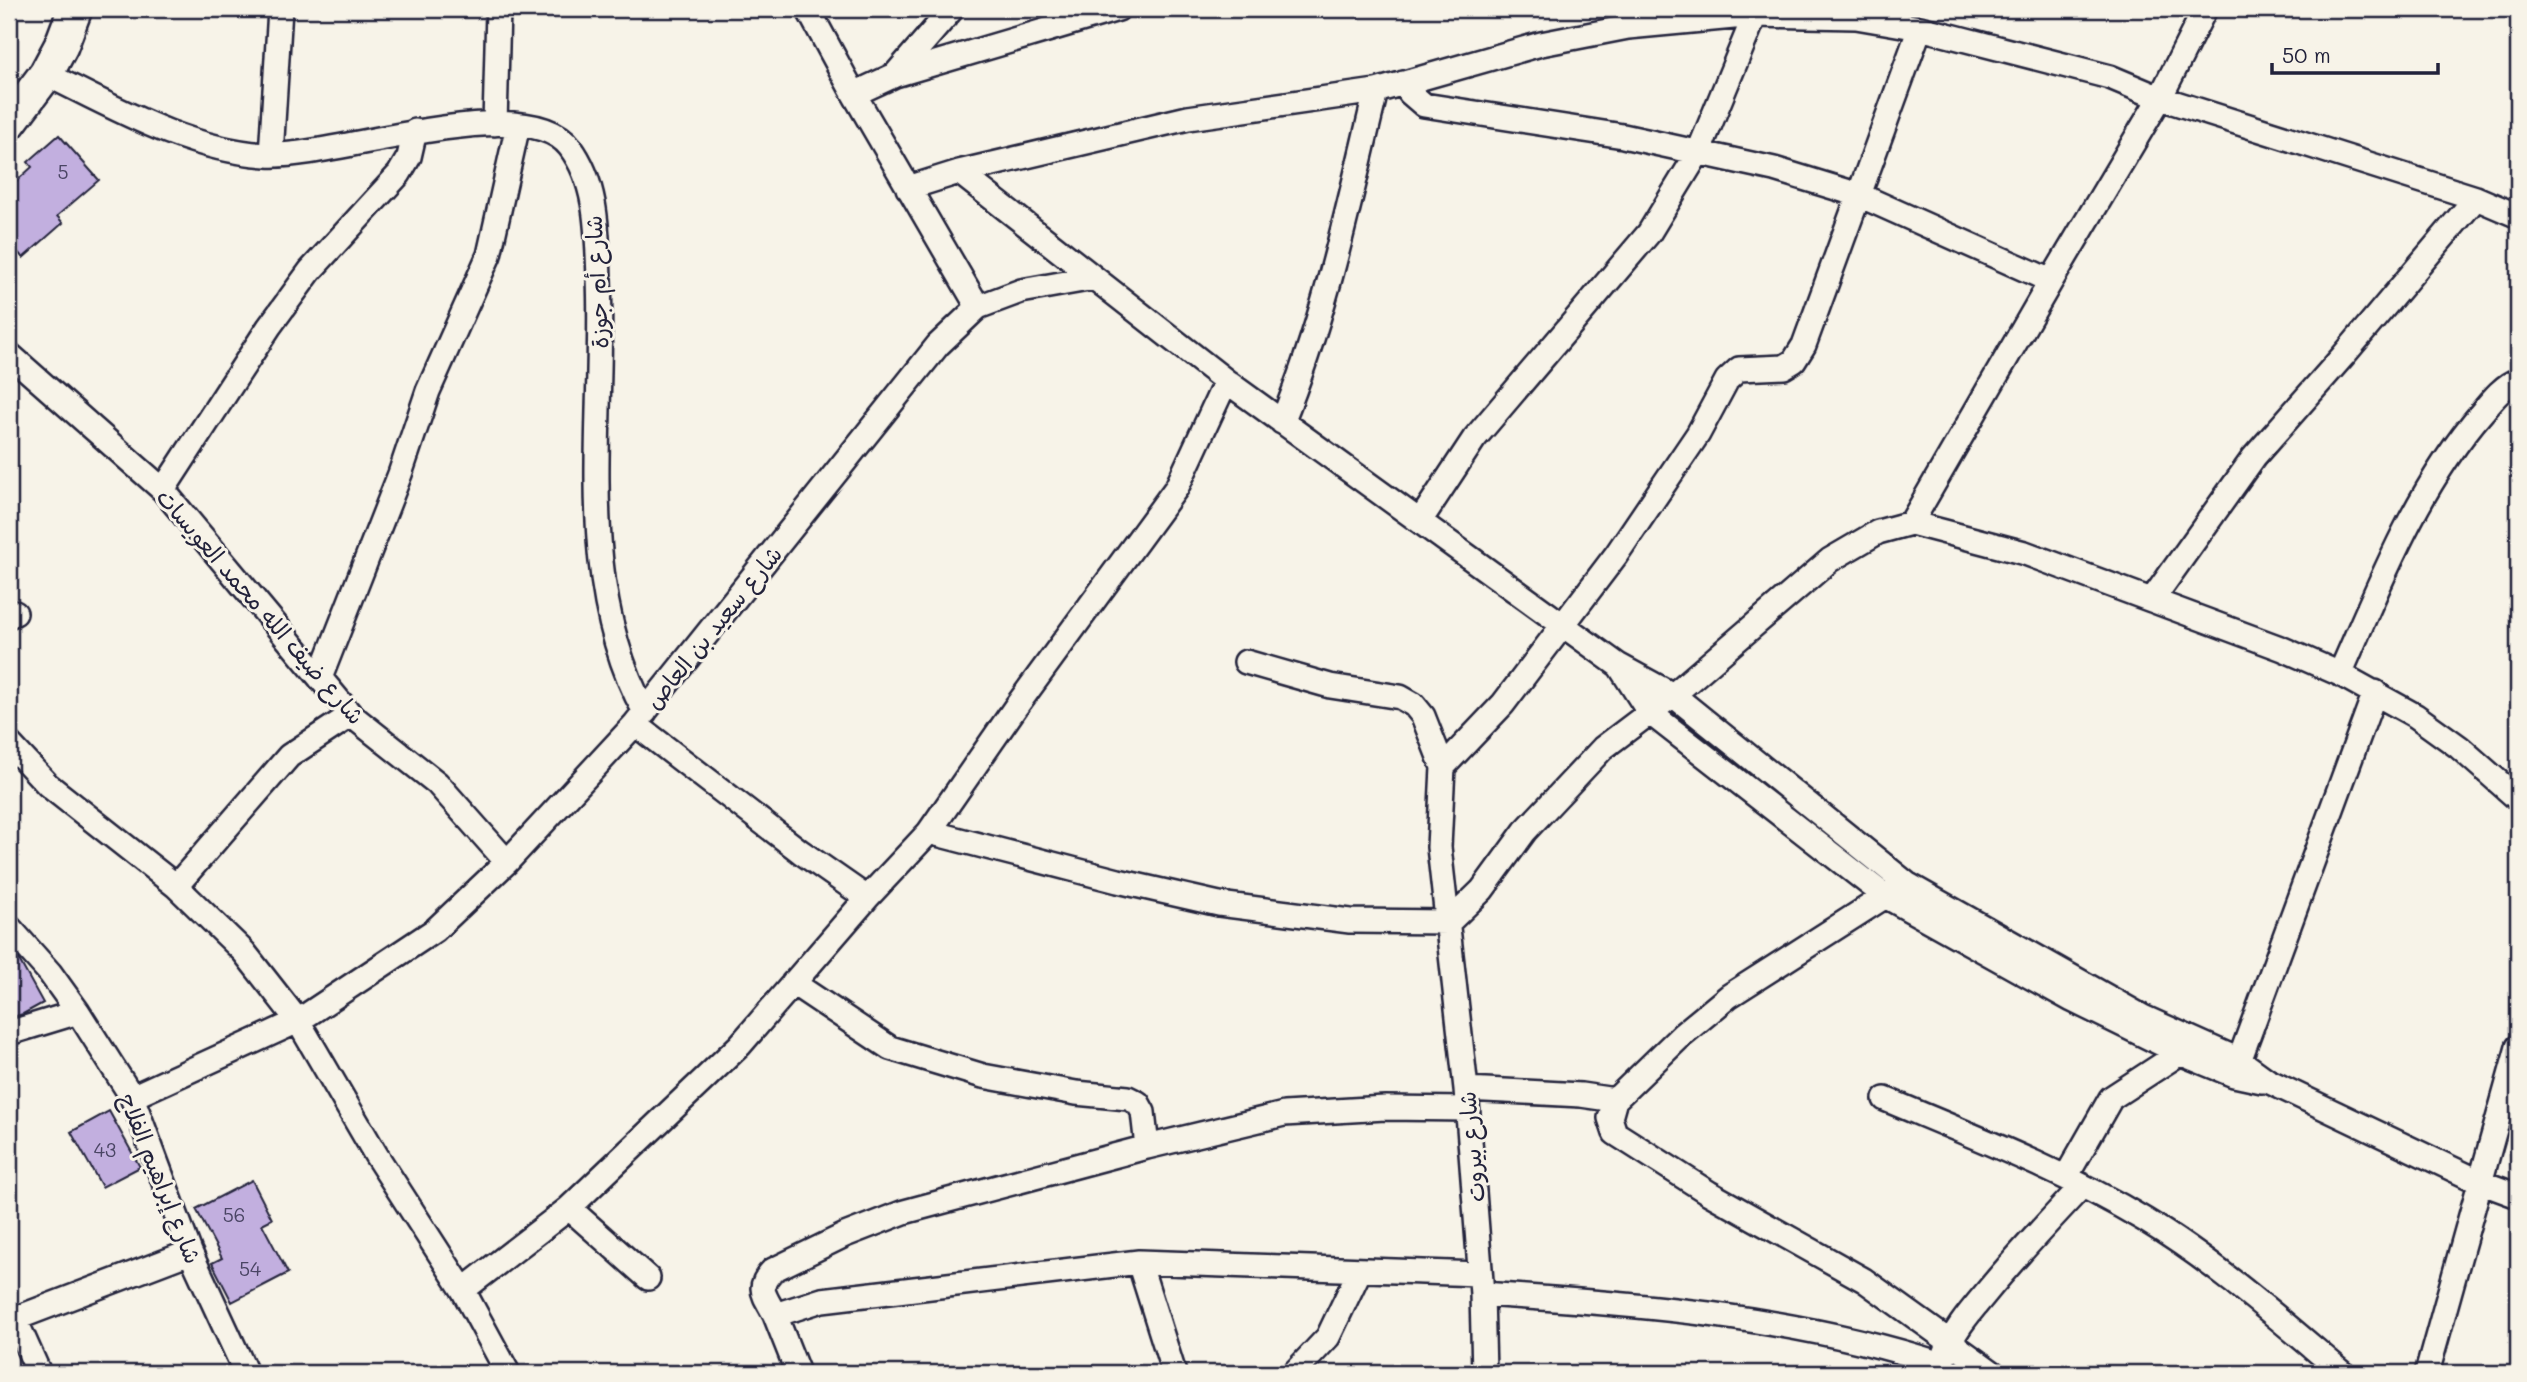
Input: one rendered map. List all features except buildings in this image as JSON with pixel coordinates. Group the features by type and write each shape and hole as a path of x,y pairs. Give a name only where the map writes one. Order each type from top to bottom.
{"street":[{"path":"9,123 46,74 61,46 75,9"},
{"path":"271,155 280,9"},
{"path":"495,124 498,9"},
{"path":"808,9 854,94 978,307 1021,291 1094,278"},
{"path":"895,75 952,9"},
{"path":"854,94 895,75 1118,9"},
{"path":"1911,523 2160,98 2205,9"},
{"path":"908,188 959,172 1188,118 1376,91 1541,44 1628,27 1755,15 1856,17 1920,28 2110,76 2160,98 2476,198 2518,216"},
{"path":"1420,521 1474,439 1649,233 1699,151 1755,15"},
{"path":"1246,662 1330,686 1400,696 1414,705 1423,716 1443,766 1503,704 1616,555 1698,435 1727,380 1739,369 1784,367 1794,361 1804,345 1920,28"},
{"name":"شارع أم جوزة","path":"46,74 164,132 220,150 271,155 361,143 415,131 495,124 545,129 569,145 585,174 596,219 600,364 598,531 611,631 640,718"},
{"path":"1403,83 1424,105 1623,136 1774,169 1859,195 2051,281"},
{"path":"1282,422 1305,366 1325,304 1376,91"},
{"path":"320,678 400,474 428,391 489,255 518,125"},
{"path":"163,490 269,327 310,271 399,174 409,157 415,131"},
{"path":"959,172 1226,382 1618,665 1673,695 1907,884 2236,1067 2480,1182 2518,1196"},
{"path":"2152,600 2255,457 2476,198"},
{"name":"شارع سعيد بن العاص","path":"132,1097 298,1021 435,930 507,862 640,718 938,345 978,307"},
{"name":"شارع ضيف الله محمد العويسات","path":"9,354 163,490 351,715 437,783 507,862"},
{"path":"2340,674 2395,551 2451,452 2494,399 2518,380"},
{"path":"463,1290 569,1208 740,1045 867,898 929,832 1177,487 1226,382"},
{"path":"929,832 1219,904 1350,921 1449,922 1482,890 1525,831 1603,748 1673,695 1830,560 1878,532 1911,523 2025,553 2283,649 2340,674 2416,716 2459,747 2518,799"},
{"path":"1618,665 1648,712 1885,896 2072,1000 2180,1053 2236,1067"},
{"path":"2236,1067 2375,692"},
{"path":"176,886 289,756 351,715"},
{"path":"640,718 801,852 867,898"},
{"path":"9,743 48,785 176,886 244,952 298,1021 376,1155 463,1290 508,1373"},
{"name":"شارع بيروت","path":"1443,766 1439,847 1467,1099 1485,1373"},
{"path":"1907,884 1729,996 1684,1034 1615,1100 1611,1118 1615,1133 1709,1193 1864,1280 1914,1315 1943,1360"},
{"name":"شارع إبراهيم الفلاح","path":"9,927 50,973 132,1097 190,1252 246,1373"},
{"path":"793,983 890,1048 983,1076 1076,1093 1128,1098 1138,1103 1143,1112 1147,1147"},
{"path":"9,1033 78,1012"},
{"path":"2427,1373 2518,1047"},
{"path":"1943,1360 2002,1273 2074,1182 2111,1098 2180,1053"},
{"path":"798,1373 762,1289 764,1279 773,1270 845,1235 904,1212 1147,1147 1284,1114 1385,1108 1467,1099 1581,1095 1615,1100"},
{"path":"1885,1099 2074,1182 2144,1219 2224,1275 2343,1373"},
{"path":"569,1208 648,1278"},
{"path":"39,1373 12,1320 190,1252"},
{"path":"775,1315 822,1300 1139,1262 1360,1270 1725,1315 1827,1334 1993,1373"},
{"path":"1139,1262 1174,1373"},
{"path":"1294,1373 1328,1337 1360,1270"}]}
